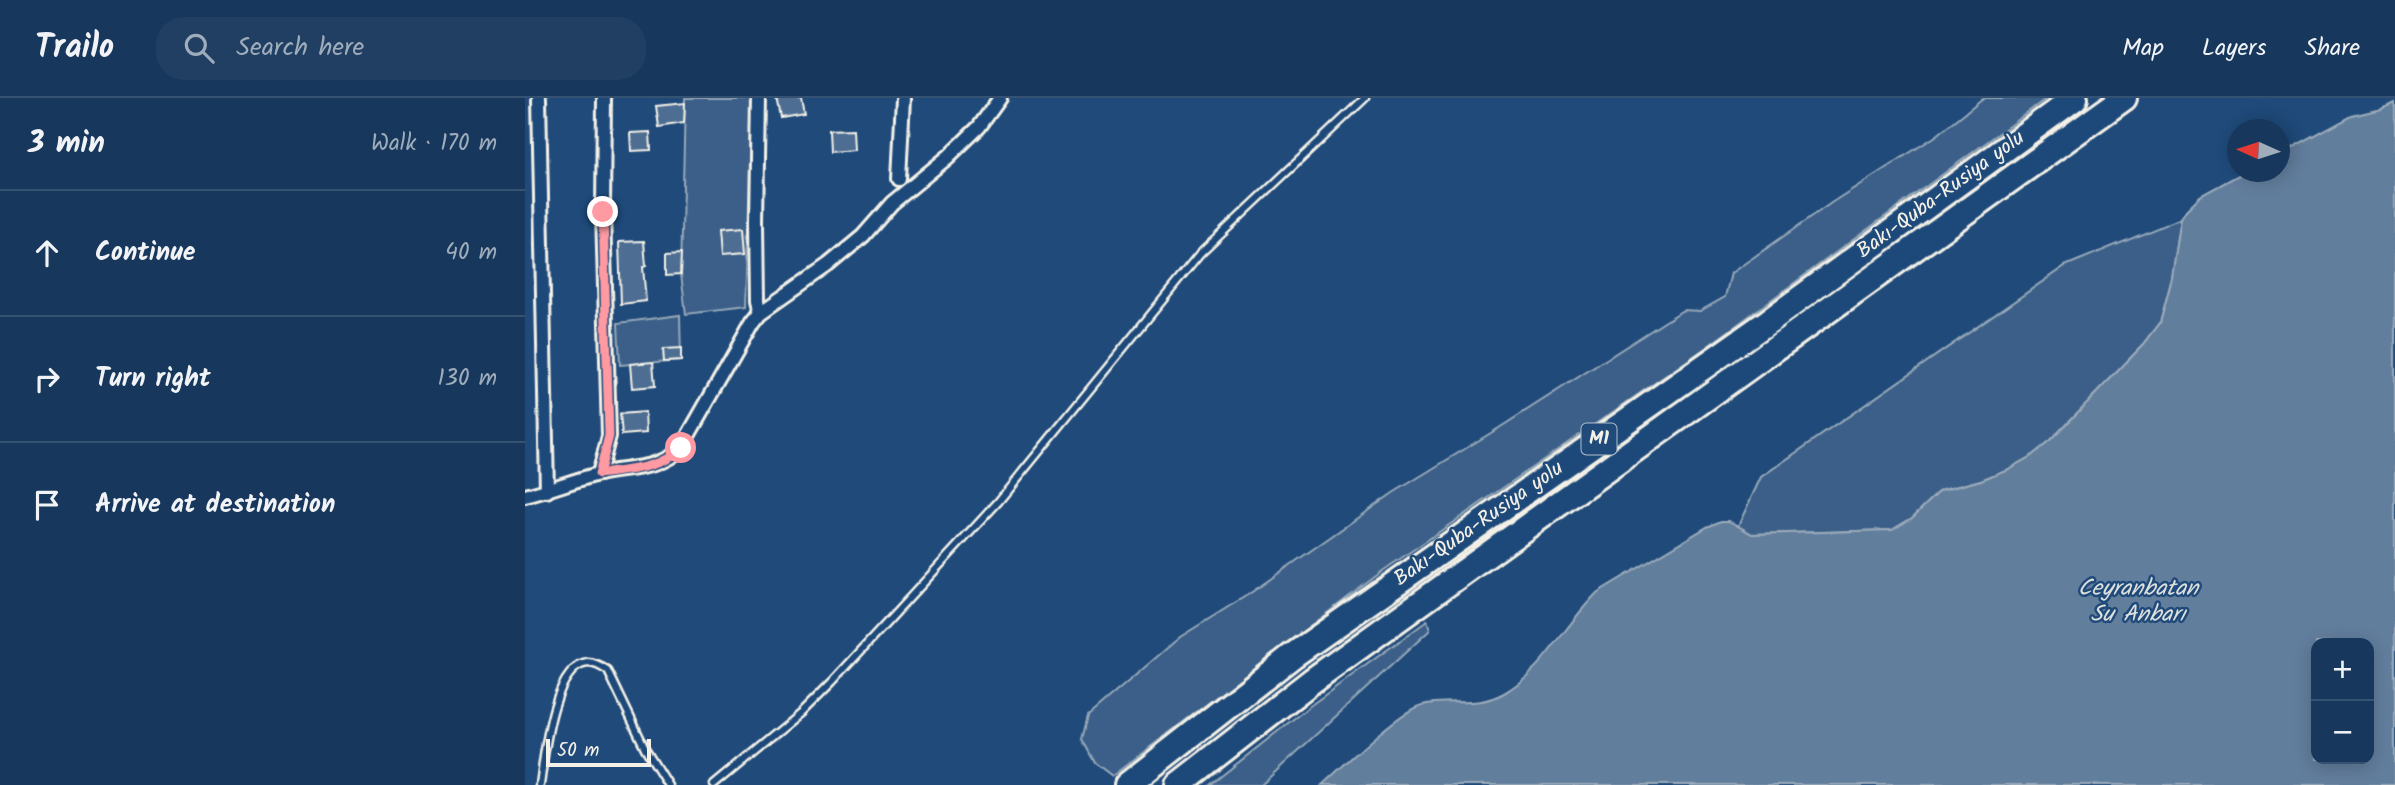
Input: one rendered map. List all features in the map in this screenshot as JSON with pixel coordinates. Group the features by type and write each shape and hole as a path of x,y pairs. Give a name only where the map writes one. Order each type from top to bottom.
{"highway":[{"name":"Bakı-Quba-Rusiya yolu","path":"1128,785 1292,656 1769,321 2075,98"},
{"name":"Bakı-Quba-Rusiya yolu","path":"1178,785 1313,680 2124,98"}],"street":[{"path":"539,98 547,491"},
{"path":"599,474 609,436 603,212 604,98"},
{"path":"759,98 757,286 761,312"},
{"path":"899,179 903,98"},
{"path":"525,496 599,474 657,464 670,458 681,448 761,312 828,265 863,236 892,203 948,157 979,127 1000,98"}],"lane":[{"path":"715,785 801,713 832,682 1006,493 1200,254 1365,98"},
{"path":"540,785 548,730 560,691 576,667 587,663 608,671 645,748 668,785"}],"shaded area":[{"path":"685,98 752,98 746,307 686,314 681,274"},
{"path":"1983,98 2047,98 1704,349 1384,570 1112,776 1095,763 1082,739 1088,716 1180,637 1249,594 1393,493 1683,310 1700,311 1725,297 1731,273 1834,201 1936,136"},
{"path":"2181,218 2172,278 2160,323 2144,344 2050,441 2030,457 1981,480 1940,491 1912,518 1892,530 1752,534 1738,526 1761,477 2065,266"},
{"path":"680,315 681,360 620,365 618,323"},
{"path":"1427,621 1430,630 1261,785 1210,785 1311,705"}],"water":[{"name":"Ceyranbatan Su Anbarı","path":"2395,103 2395,785 1322,785 1371,740 1412,709 1433,703 1483,701 1504,693 1531,672 1598,592 1707,527 1721,521 1729,521 1752,534 1892,530 1912,518 1940,491 1981,480 2030,457 2050,441 2144,344 2160,323 2172,278 2181,218 2186,210 2200,196 2227,181 2290,182 2290,150 2352,116"}],"building":[{"path":"777,98 801,98 804,114 781,118"},
{"path":"685,103 684,123 659,127 656,106"},
{"path":"853,129 854,150 830,152 829,130"},
{"path":"650,132 651,150 631,151 630,133"},
{"path":"743,229 745,254 720,256 718,231"},
{"path":"644,241 646,301 621,304 619,242"},
{"path":"682,252 681,274 667,275 667,253"},
{"path":"681,348 681,360 664,361 663,349"},
{"path":"653,362 655,386 632,388 630,364"},
{"path":"645,412 646,433 622,435 620,414"}],"route":[{"path":"603,212 609,436 599,474 657,464 670,458 681,448"}]}
